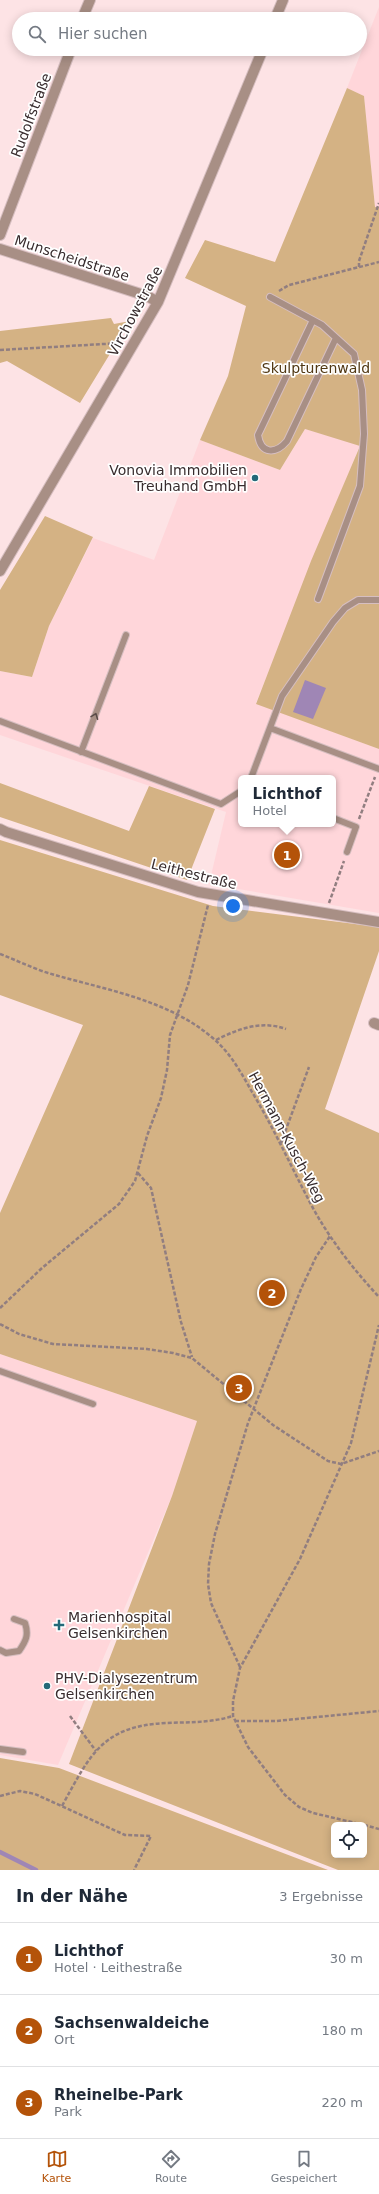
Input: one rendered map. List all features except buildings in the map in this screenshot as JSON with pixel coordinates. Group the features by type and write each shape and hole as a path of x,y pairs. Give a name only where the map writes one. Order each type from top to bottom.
{"street":[{"path":"85,12 90,0"},
{"path":"278,12 283,0"},
{"name":"Rudolfstraße","path":"0,235 68,56"},
{"name":"Virchowstraße","path":"0,571 61,465 133,347 158,302 260,56"},
{"name":"Munscheidstraße","path":"0,249 147,296 158,302"},
{"name":"Leithestraße","path":"2,831 174,886 211,895 379,922"}],"lane":[{"path":"270,297 322,325 354,354 362,390 364,434 360,486 318,599"},
{"path":"313,320 258,435 260,443 266,449 273,451 280,448 287,440 336,338"},
{"path":"252,775 282,696 345,608 358,600 379,600"},
{"path":"81,752 126,635"},
{"path":"0,721 221,804 238,793"},
{"path":"270,728 378,769"},
{"path":"336,819 356,827 347,852"},
{"path":"0,1371 93,1404"},
{"path":"0,1650 6,1652 19,1651 26,1642 28,1632 25,1624 14,1619"},
{"path":"0,1749 23,1752"}],"path":[{"path":"359,267 359,261 379,203"},
{"path":"270,297 289,285 379,262"},
{"path":"0,350 120,343 133,347"},
{"path":"356,827 378,769"},
{"path":"325,913 347,852"},
{"path":"0,1308 54,1258 119,1204 128,1194 138,1173 147,1136 161,1098 167,1070 170,1035 188,985 211,895"},
{"name":"Hermann-Kusch-Weg","path":"0,954 47,972 136,997 178,1015 216,1040 240,1071 281,1143 314,1210 330,1236 361,1278 379,1297"},
{"path":"216,1040 239,1030 260,1025 286,1029"},
{"path":"281,1143 309,1067"},
{"path":"138,1173 151,1188 181,1322 192,1358"},
{"path":"240,1668 211,1603 208,1584 209,1564 227,1489 254,1410 301,1289 316,1258 330,1236"},
{"path":"0,1324 19,1334 53,1344 147,1349 192,1358 254,1410 328,1461 341,1464 379,1451"},
{"path":"351,1822 313,1813 299,1807 285,1795 248,1747 233,1716 233,1701 240,1668 300,1560 351,1443 379,1326"},
{"path":"235,1722 276,1721 379,1711"},
{"path":"70,1716 96,1751"},
{"path":"62,1806 96,1751 107,1739 122,1731 137,1726 212,1721 233,1716"},
{"path":"0,1796 20,1791 35,1794 125,1835 151,1836 134,1870"},
{"path":"367,1826 379,1829"}],"shaded area":[{"path":"379,7 379,207 375,207 364,96 347,88 360,56 367,56 367,37"},
{"path":"305,429 360,445 256,703 379,749 379,913 209,884 226,812 0,735 0,671 32,677 49,626 93,538 154,560 200,440 280,470"},
{"path":"305,680 326,688 313,719 293,712"},
{"name":"Marienhospital Gelsenkirchen","path":"0,1354 197,1421 172,1496 58,1765 0,1755"}],"green space":[{"name":"Skulpturenwald","path":"347,88 364,96 375,207 379,207 379,749 256,704 311,561 360,446 305,429 280,470 200,440 228,376 246,306 185,278 205,240 275,262"},
{"path":"111,318 114,324 130,321 80,403 7,361 0,363 0,331"},
{"path":"45,516 93,537 49,626 32,677 0,671 0,590"},
{"path":"0,783 129,831 149,786 215,809 187,880 0,817"},
{"path":"0,840 213,906 379,927 379,951 325,1109 379,1133 379,1870 338,1870 69,1764 172,1496 197,1421 0,1354 0,1213 83,1025 0,995"},
{"path":"0,1758 59,1768 328,1870 0,1870"}],"waterway":[{"path":"0,1852 36,1870"}],"place":[{"name":"Vonovia Immobilien Treuhand GmbH","path":"255,478"},
{"name":"Lichthof","path":"287,855"},
{"name":"Sachsenwaldeiche","path":"272,1293"},
{"name":"Rheinelbe-Park","path":"239,1388"},
{"name":"Marienhospital Gelsenkirchen","path":"59,1625"},
{"name":"PHV-Dialysezentrum Gelsenkirchen","path":"47,1686"}]}
